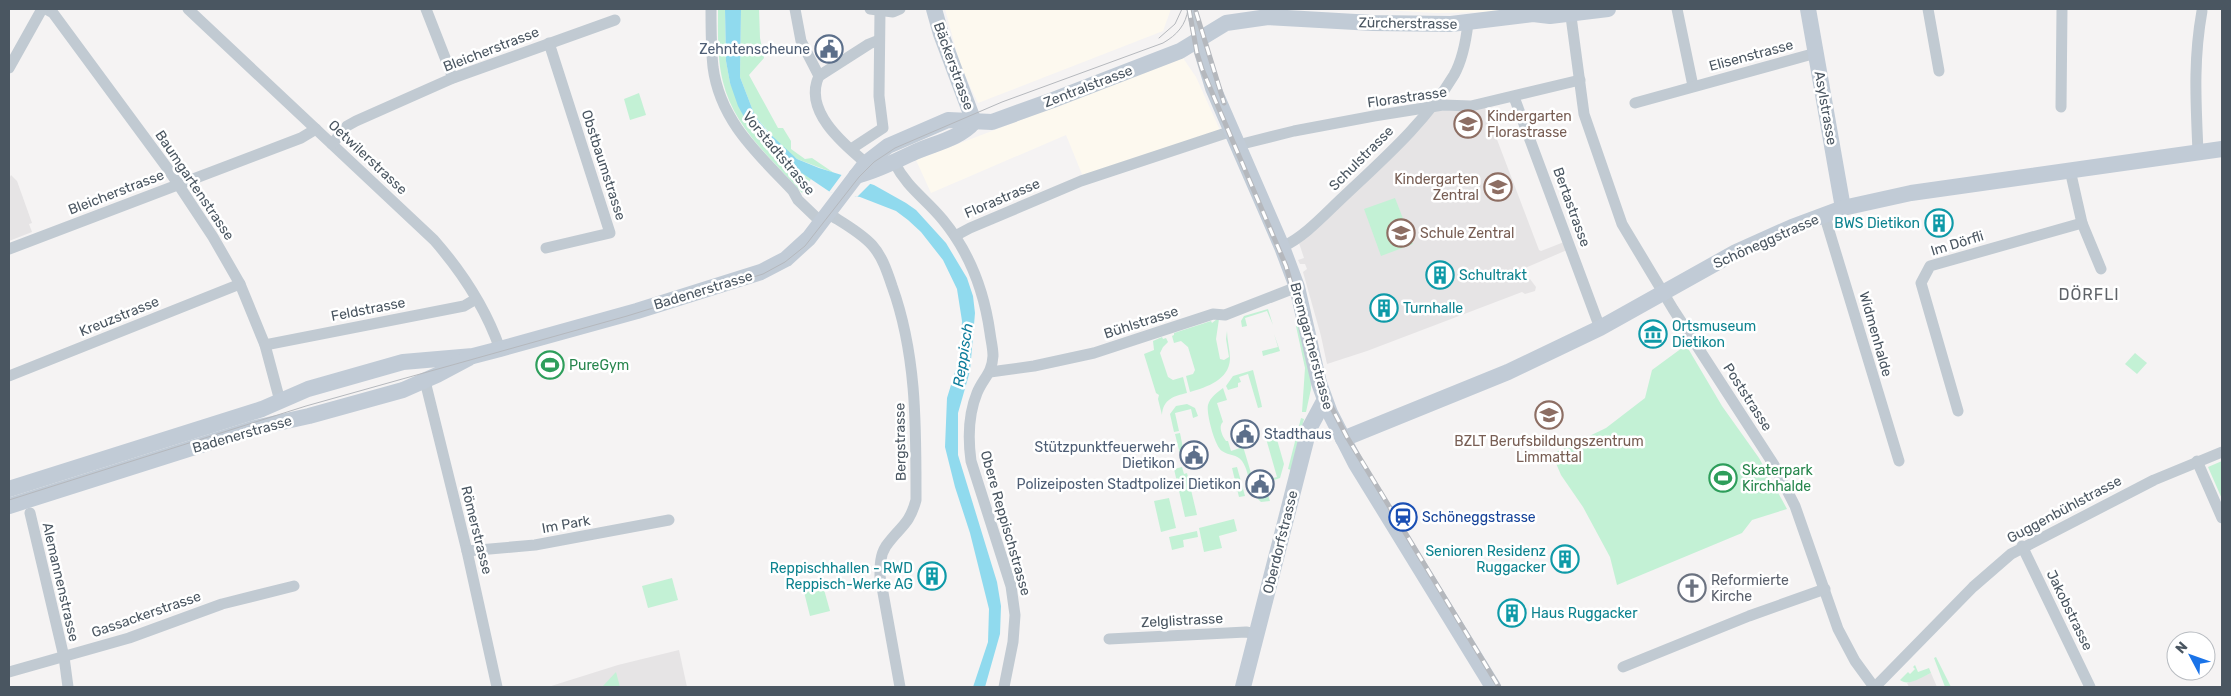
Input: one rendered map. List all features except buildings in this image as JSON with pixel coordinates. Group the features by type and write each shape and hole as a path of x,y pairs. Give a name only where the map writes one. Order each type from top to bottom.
{"main road":[{"name":"Bäckerstrasse","path":"934,9 941,34 974,122"},
{"name":"Zürcherstrasse","path":"1198,39 1226,23 1271,13 1382,24 1468,23 1538,11 1550,16 1570,11 1608,9"},
{"name":"Asylstrasse","path":"1808,9 1843,208"},
{"name":"Zentralstrasse","path":"861,166 888,146 948,120 992,122 1180,51 1198,39"},
{"name":"Bremgartnerstrasse","path":"1198,39 1213,88 1282,247 1297,287 1324,401 1343,439 1394,526 1493,687"},
{"path":"861,166 870,173 963,133 974,122"},
{"path":"888,146 894,162"},
{"name":"Schöneggstrasse","path":"1343,439 1493,379 1600,328 1736,252 1824,214 1903,194 2222,148"},
{"name":"Badenerstrasse","path":"9,490 280,401 308,389 403,362 473,356 637,311 760,272 794,253 842,196 861,166"},
{"name":"Badenerstrasse","path":"9,506 255,428 390,393 424,381 473,356"},
{"path":"280,401 286,412 294,419"},
{"name":"Oberdorfstrasse","path":"1244,687 1256,634 1310,429 1324,401"}],"street":[{"path":"9,68 44,9"},
{"name":"Baumgartenstrasse","path":"44,9 53,13 168,169 213,236 240,284 265,346 280,401"},
{"name":"Oetwilerstrasse","path":"188,9 411,217 446,253 492,326 500,349"},
{"path":"426,9 453,78"},
{"name":"Vorstadtstrasse","path":"711,9 713,68 725,110 746,141 793,191 798,200 825,218"},
{"path":"795,9 801,41 820,76"},
{"path":"851,149 883,128 879,96 879,40 875,10 893,12 900,9"},
{"path":"1192,9 1198,39"},
{"name":"Elisenstrasse","path":"1677,9 1693,86"},
{"path":"1928,9 1939,71"},
{"path":"2060,107 2062,9"},
{"name":"Poststrasse","path":"1570,11 1584,114 1622,224 1663,293 1774,465 1795,506 1838,629 1855,661 1875,687"},
{"path":"2198,152 2194,74 2196,41 2202,11"},
{"name":"Bleicherstrasse","path":"332,144 347,126 356,120 453,78 615,20"},
{"name":"Schulstrasse","path":"1282,247 1294,241 1371,170 1432,107 1455,72 1464,50 1468,23"},
{"path":"861,166 851,149 830,127 816,106 815,91 820,76 868,44 879,40"},
{"name":"Obstbaumstrasse","path":"546,248 610,233 549,43"},
{"name":"Elisenstrasse","path":"1636,103 1816,53"},
{"name":"Florastrasse","path":"955,236 1081,180 1235,138 1294,130 1443,104 1471,106 1580,80"},
{"name":"Bertastrasse","path":"1514,97 1600,328"},
{"name":"Bleicherstrasse","path":"9,249 301,138 316,129"},
{"name":"Obere Reppischstrasse","path":"894,162 904,180 937,214 955,236 974,268 988,311 993,354 990,372 977,392 968,442 971,461 1012,592 1015,615 1013,642 1004,687"},
{"path":"2070,170 2082,223 2101,269"},
{"name":"Widmenhalde","path":"1824,214 1899,461"},
{"name":"Bergstrasse","path":"825,218 865,238 879,254 904,321 909,347 916,414 916,500 913,512 905,526 886,546 881,558 880,576 900,687"},
{"name":"Im Dörfli","path":"1958,411 1921,283 1930,266 2082,223"},
{"name":"Kreuzstrasse","path":"9,376 240,284"},
{"name":"Bühlstrasse","path":"990,372 1034,366 1094,353 1213,314 1225,315 1297,287"},
{"name":"Feldstrasse","path":"265,346 464,306 476,299"},
{"name":"Römerstrasse","path":"424,381 467,550 497,687"},
{"name":"Guggenbühlstrasse","path":"1875,687 1973,587 2022,546 2142,485 2222,452"},
{"path":"2197,461 2222,518"},
{"name":"Alemannenstrasse","path":"30,513 64,657 68,687"},
{"name":"Im Park","path":"467,550 535,545 669,520"},
{"name":"Jakobstrasse","path":"2022,546 2090,687"},
{"name":"Gassackerstrasse","path":"9,672 129,638 222,604 294,586"},
{"path":"1623,667 1748,616 1825,589"},
{"name":"Zelglistrasse","path":"1109,639 1246,632 1256,634"}],"shaded area":[{"path":"945,9 1171,9 1163,31 978,103 960,65"},
{"path":"1367,9 1510,9 1491,12 1436,13"},
{"path":"1183,58 1196,77 1224,139 1086,184 1066,135 931,193 916,160"},
{"name":"Schule Zentral","path":"1485,108 1539,250 1541,251 1564,242 1567,250 1523,269 1526,280 1530,279 1536,287 1535,291 1525,294 1522,292 1367,351 1327,364 1303,272 1307,269 1305,264 1300,264 1298,260 1304,258 1299,243 1434,111"},
{"path":"11,175 17,181 32,223 29,224 32,232 9,241 9,179"},
{"path":"679,650 687,687 548,687 618,665"},
{"path":"1931,673 1937,687 1909,687 1907,683"}],"green space":[{"path":"718,9 725,9 726,61 730,83 767,147 811,179 802,193 755,142 728,99 723,82 718,46"},
{"path":"741,9 759,9 760,38 764,58 749,75 778,128 783,128 791,141 791,149 805,159 812,158 834,173 797,159 781,146 755,116 740,77"},
{"path":"639,93 646,115 630,120 624,99"},
{"path":"1395,198 1413,244 1381,256 1364,209"},
{"path":"1268,309 1273,325 1267,311 1245,318 1247,326 1242,327 1241,321 1244,316"},
{"path":"1219,319 1216,339 1220,359 1224,360 1229,357 1226,339 1227,331 1230,356 1229,366 1216,382 1190,392 1186,376 1193,374 1195,370 1188,347 1181,341 1174,343 1172,336 1174,333 1211,321 1212,323"},
{"path":"1300,325 1311,379 1306,412 1302,412 1305,368 1296,326"},
{"path":"1274,334 1280,351 1263,356 1262,351 1278,347"},
{"path":"1162,337 1163,339 1166,338 1168,342 1160,353 1168,377 1173,380 1183,377 1187,393 1170,399 1164,405 1162,415 1158,399 1159,395 1156,393 1144,354 1154,350 1153,341"},
{"path":"1686,345 1722,406 1759,458 1787,509 1752,520 1742,533 1617,585 1610,557 1583,507 1561,475 1552,454 1606,428 1645,398 1652,370"},
{"path":"2135,353 2147,363 2137,374 2125,364"},
{"path":"1253,370 1262,407 1258,408 1248,374 1239,377 1241,382 1238,383 1238,387 1228,390 1226,386 1233,376"},
{"path":"1223,388 1227,400 1217,403 1223,422 1221,426 1222,434 1226,441 1228,441 1231,451 1240,448 1239,444 1242,443 1257,493 1267,490 1268,480 1271,479 1274,490 1267,492 1270,501 1261,502 1256,497 1242,461 1238,457 1222,451 1214,437 1208,405 1212,397"},
{"path":"1187,404 1195,408 1198,416 1193,418 1191,409 1175,413 1179,431 1174,432 1170,414 1176,406"},
{"path":"1301,418 1304,419 1291,470 1288,469"},
{"path":"1180,433 1184,453 1181,458 1175,434"},
{"path":"1269,433 1270,437 1276,436 1284,464 1280,478 1274,480 1273,478 1277,477 1265,435"},
{"path":"2222,461 2222,499 2208,467"},
{"path":"1182,467 1184,474 1187,473 1197,515 1185,517 1174,469"},
{"path":"1237,467 1245,496 1239,497 1232,468"},
{"path":"1169,498 1176,528 1161,532 1154,501"},
{"path":"1234,519 1237,531 1219,536 1222,548 1204,552 1199,528"},
{"path":"1197,531 1198,537 1183,540 1184,547 1172,550 1169,537"},
{"path":"672,578 678,600 648,608 642,586"},
{"path":"821,579 830,611 810,616 802,584"},
{"path":"1936,657 1951,687 1945,687 1934,658"},
{"path":"1915,665 1918,672 1929,668 1931,673 1911,682 1900,680 1908,672 1910,674 1915,669 1913,667"},
{"path":"616,672 620,687 602,687"}],"water":[{"name":"Reppisch","path":"725,9 741,9 740,77 755,116 769,133 797,159 874,185 916,210 946,243 967,278 973,296 975,313 970,371 958,413 958,455 997,582 1001,606 1000,634 985,687 973,687 988,642 989,609 970,533 955,487 945,447 947,398 959,359 961,343 962,321 957,289 943,260 921,232 908,220 896,211 860,197 830,192 781,159 749,126 738,106 730,83 726,61"}],"pier":[{"path":"843,173 872,182 857,197 853,198 829,192"}],"tram line":[{"path":"1159,38 1175,24 1182,9"},
{"path":"9,500 306,406 627,316 763,274 785,262 805,246 859,177 874,162 895,148 1002,102 1163,43 1173,37 1180,29 1188,9"}],"railway":[{"path":"1189,9 1202,69 1286,266 1319,383 1347,437 1499,687"},
{"path":"1196,12 1224,103"}],"place":[{"name":"Zehntenscheune","path":"829,49"},
{"name":"Kindergarten Florastrasse","path":"1468,124"},
{"name":"Kindergarten Zentral","path":"1498,187"},
{"name":"BWS Dietikon","path":"1939,223"},
{"name":"Schule Zentral","path":"1401,233"},
{"name":"Schultrakt","path":"1440,275"},
{"name":"Turnhalle","path":"1384,308"},
{"name":"Ortsmuseum Dietikon","path":"1653,334"},
{"name":"PureGym","path":"550,365"},
{"name":"BZLT Berufsbildungszentrum Limmattal","path":"1549,415"},
{"name":"Stadthaus","path":"1245,434"},
{"name":"Stützpunktfeuerwehr Dietikon","path":"1194,455"},
{"name":"Skaterpark Kirchhalde","path":"1723,478"},
{"name":"Polizeiposten Stadtpolizei Dietikon","path":"1260,484"},
{"name":"Schöneggstrasse","path":"1403,517"},
{"name":"Senioren Residenz Ruggacker","path":"1565,559"},
{"name":"Reppischhallen - RWD Reppisch-Werke AG","path":"932,576"},
{"name":"Reformierte Kirche","path":"1692,588"},
{"name":"Haus Ruggacker","path":"1512,613"}],"district":[{"name":"DÖRFLI","path":"2089,294"}]}
